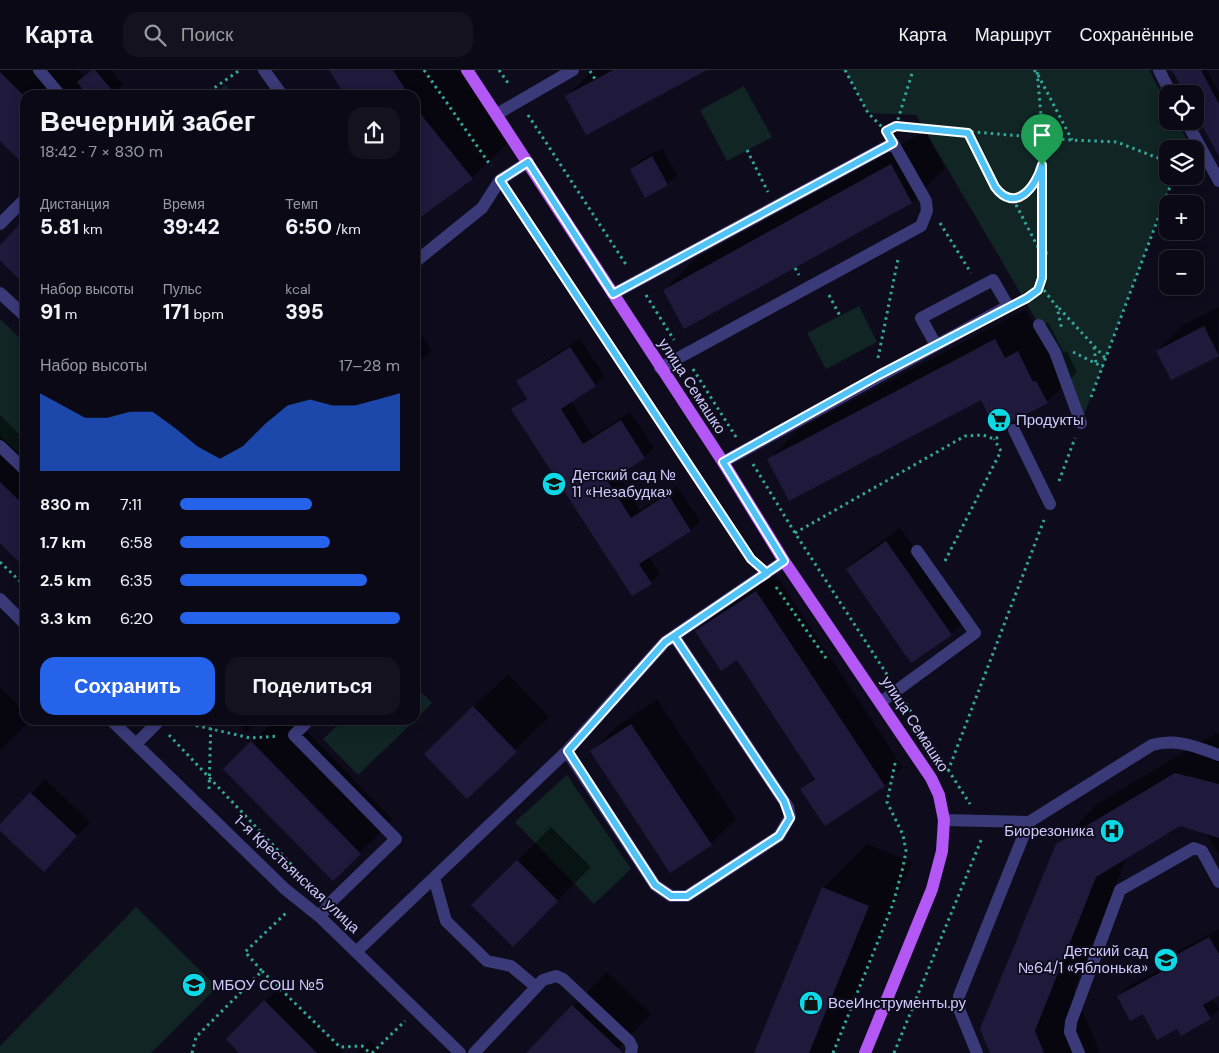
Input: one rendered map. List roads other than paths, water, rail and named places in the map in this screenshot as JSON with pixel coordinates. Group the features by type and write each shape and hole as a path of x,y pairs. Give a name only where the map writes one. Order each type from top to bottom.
{"main road":[{"name":"улица Семашко","path":"467,70 723,462 784,561 931,778 939,795 944,820 942,851 932,889 865,1053"}],"street":[{"path":"39,70 56,90"},
{"path":"264,70 278,90"},
{"path":"497,114 574,70"},
{"path":"1159,70 1166,85"},
{"path":"1191,130 1219,182"},
{"path":"613,294 893,143 926,202 927,211 921,226 903,238 660,368"},
{"path":"420,258 482,208 500,180 528,162"},
{"path":"0,224 20,204"},
{"path":"723,462 1008,306 993,280 921,318 936,345"},
{"path":"0,293 20,311"},
{"path":"1039,325 1055,352 1081,423"},
{"path":"1014,430 1050,504"},
{"path":"0,446 20,465"},
{"path":"881,702 975,633 918,551"},
{"path":"356,952 568,751 665,642 784,561"},
{"path":"0,599 20,619"},
{"path":"568,751 655,885 671,896 687,896 779,836 790,818 788,807 674,636"},
{"name":"1-я Крестьянская улица","path":"117,725 285,889 320,917 460,1053"},
{"path":"137,743 162,725"},
{"path":"304,725 294,735 396,839 330,903 320,917"},
{"path":"944,820 1029,822 1152,745 1172,740 1219,755"},
{"path":"977,1053 959,1009 960,996 1029,822"},
{"path":"1079,1053 1070,1032 1071,1022 1121,889 1194,848 1202,851 1219,882"},
{"path":"434,878 446,921 487,961 511,966 536,987"},
{"path":"474,1053 536,987 549,976 563,979 629,1041 632,1047 631,1053"}],"place":[{"name":"Продукты","path":"999,420"},
{"name":"Детский сад № 11 «Незабудка»","path":"554,484"},
{"name":"Биорезоника","path":"1112,831"},
{"name":"Детский сад №64/1 «Яблонька»","path":"1166,960"},
{"name":"МБОУ СОШ №5","path":"194,985"},
{"name":"ВсеИнструменты.ру","path":"811,1003"}]}
